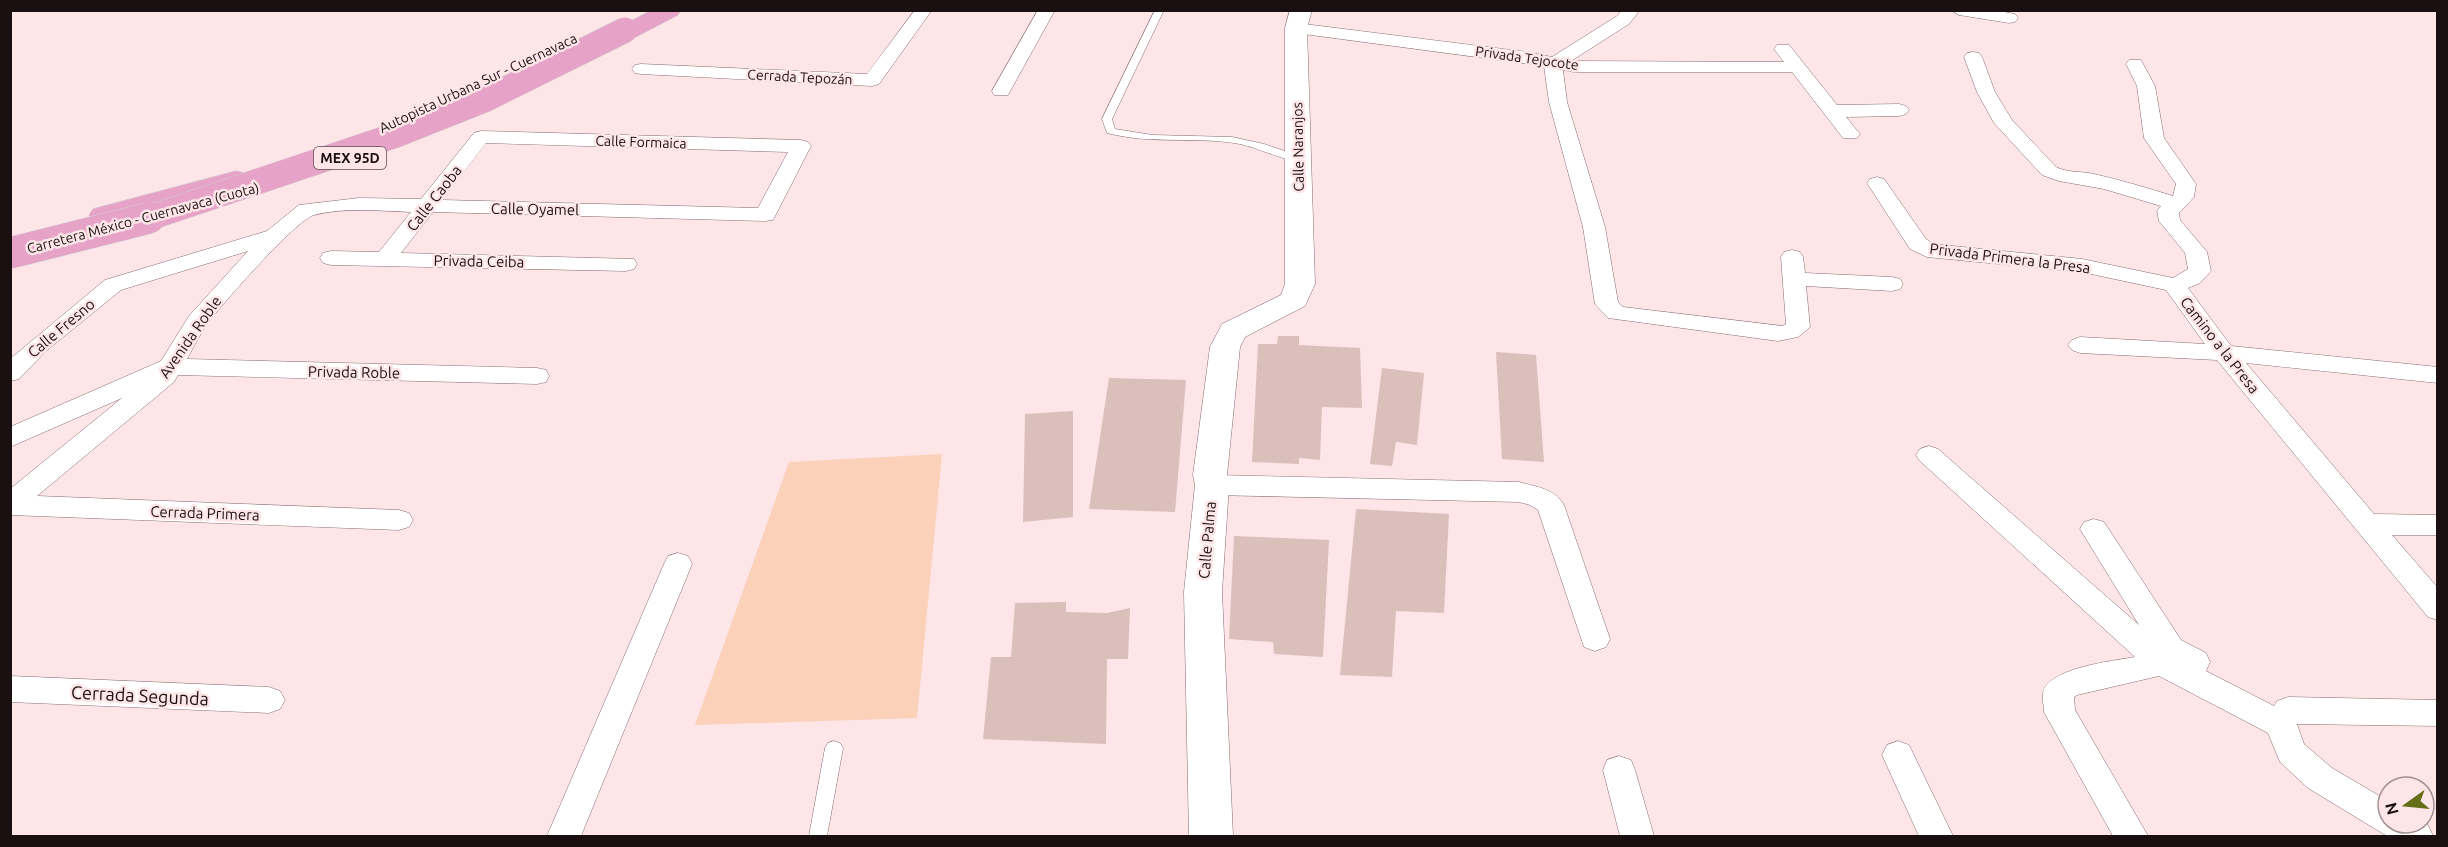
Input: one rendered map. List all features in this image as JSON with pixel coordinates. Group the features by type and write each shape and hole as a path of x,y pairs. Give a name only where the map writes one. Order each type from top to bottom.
{"highway":[{"name":"Autopista Urbana Sur - Cuernavaca","path":"10,237 165,200 279,165 392,126 524,64 630,10"},
{"name":"Carretera México - Cuernavaca (Cuota)","path":"10,237 277,167 383,133 507,80 644,10"},
{"name":"Autopista Urbana Sur - Cuernavaca","path":"10,253 165,214 396,135 484,100 662,10"},
{"name":"Carretera México - Cuernavaca (Cuota)","path":"10,253 202,205 413,135 503,96 670,10"}],"street":[{"name":"Cerrada Tepozán","path":"641,69 872,80 924,10"},
{"path":"1001,91 1047,10"},
{"path":"1632,10 1623,20 1553,64 1558,102 1594,227 1607,304 1616,313 1778,334 1790,332 1798,327 1794,268 1892,284"},
{"path":"1959,10 2009,18"},
{"name":"Calle Naranjos","path":"1298,19 1300,284"},
{"name":"Privada Tejocote","path":"1298,19 1574,67 1795,68"},
{"path":"1783,49 1795,68 1850,134"},
{"path":"1973,57 1986,92 2004,123 2049,171 2059,176 2097,181 2176,204"},
{"name":"Camino a la Presa","path":"2136,64 2146,86 2154,138 2186,184 2184,197 2168,211 2170,221 2196,252 2200,271 2192,278 2174,285 2223,353 2438,609"},
{"path":"1832,111 1899,110"},
{"name":"Calle Formaica","path":"481,137 801,146 765,215"},
{"name":"Calle Caoba","path":"386,258 481,137"},
{"name":"Privada Primera la Presa","path":"1877,183 1918,244 1927,250 2067,264 2122,272 2174,285"},
{"name":"Calle Oyamel","path":"306,208 359,204 765,215"},
{"name":"Avenida Roble","path":"10,505 165,376 197,321 275,235 306,208"},
{"name":"Calle Fresno","path":"10,373 38,346 113,285 275,235"},
{"name":"Privada Ceiba","path":"331,258 626,264"},
{"name":"Calle Palma","path":"1211,837 1203,592 1212,485 1210,475 1225,347 1233,331 1294,300 1300,284"},
{"path":"10,345 38,346"},
{"path":"2080,345 2223,353 2438,375"},
{"path":"10,438 170,367"},
{"name":"Privada Roble","path":"170,367 537,376"},
{"path":"1929,455 2162,663 2285,717 2438,713"},
{"path":"1212,485 1519,492 1539,497 1550,505 1595,639"},
{"name":"Cerrada Primera","path":"10,505 399,520"},
{"path":"2366,524 2438,525"},
{"path":"2094,529 2170,650 2285,717"},
{"path":"564,837 678,564"},
{"path":"2131,837 2060,712 2058,693 2067,684 2162,663"},
{"name":"Cerrada Segunda","path":"10,689 269,700"},
{"path":"2285,717 2291,752 2320,778 2376,812"},
{"path":"1898,755 1936,837"},
{"path":"1619,770 1637,837"}],"lane":[{"path":"1160,10 1107,119 1111,131 1134,138 1224,139 1256,144 1298,159"},
{"path":"818,837 834,748"}],"shaded area":[{"path":"942,454 917,718 695,725 789,462"}],"building":[{"path":"1278,336 1299,336 1299,345 1360,348 1362,408 1322,407 1320,460 1299,458 1299,464 1252,462 1258,344 1277,344"},
{"path":"1496,352 1536,355 1544,462 1502,459"},
{"path":"1382,368 1424,373 1417,445 1396,442 1392,466 1370,464"},
{"path":"1109,378 1186,380 1175,512 1089,509"},
{"path":"1073,411 1073,517 1023,522 1025,414"},
{"path":"1356,509 1449,514 1444,613 1396,611 1392,677 1340,675"},
{"path":"1234,536 1329,540 1323,657 1274,654 1273,642 1229,639"},
{"path":"1066,602 1066,612 1107,613 1130,608 1128,659 1107,659 1106,744 983,739 991,657 1011,657 1015,603"}]}
